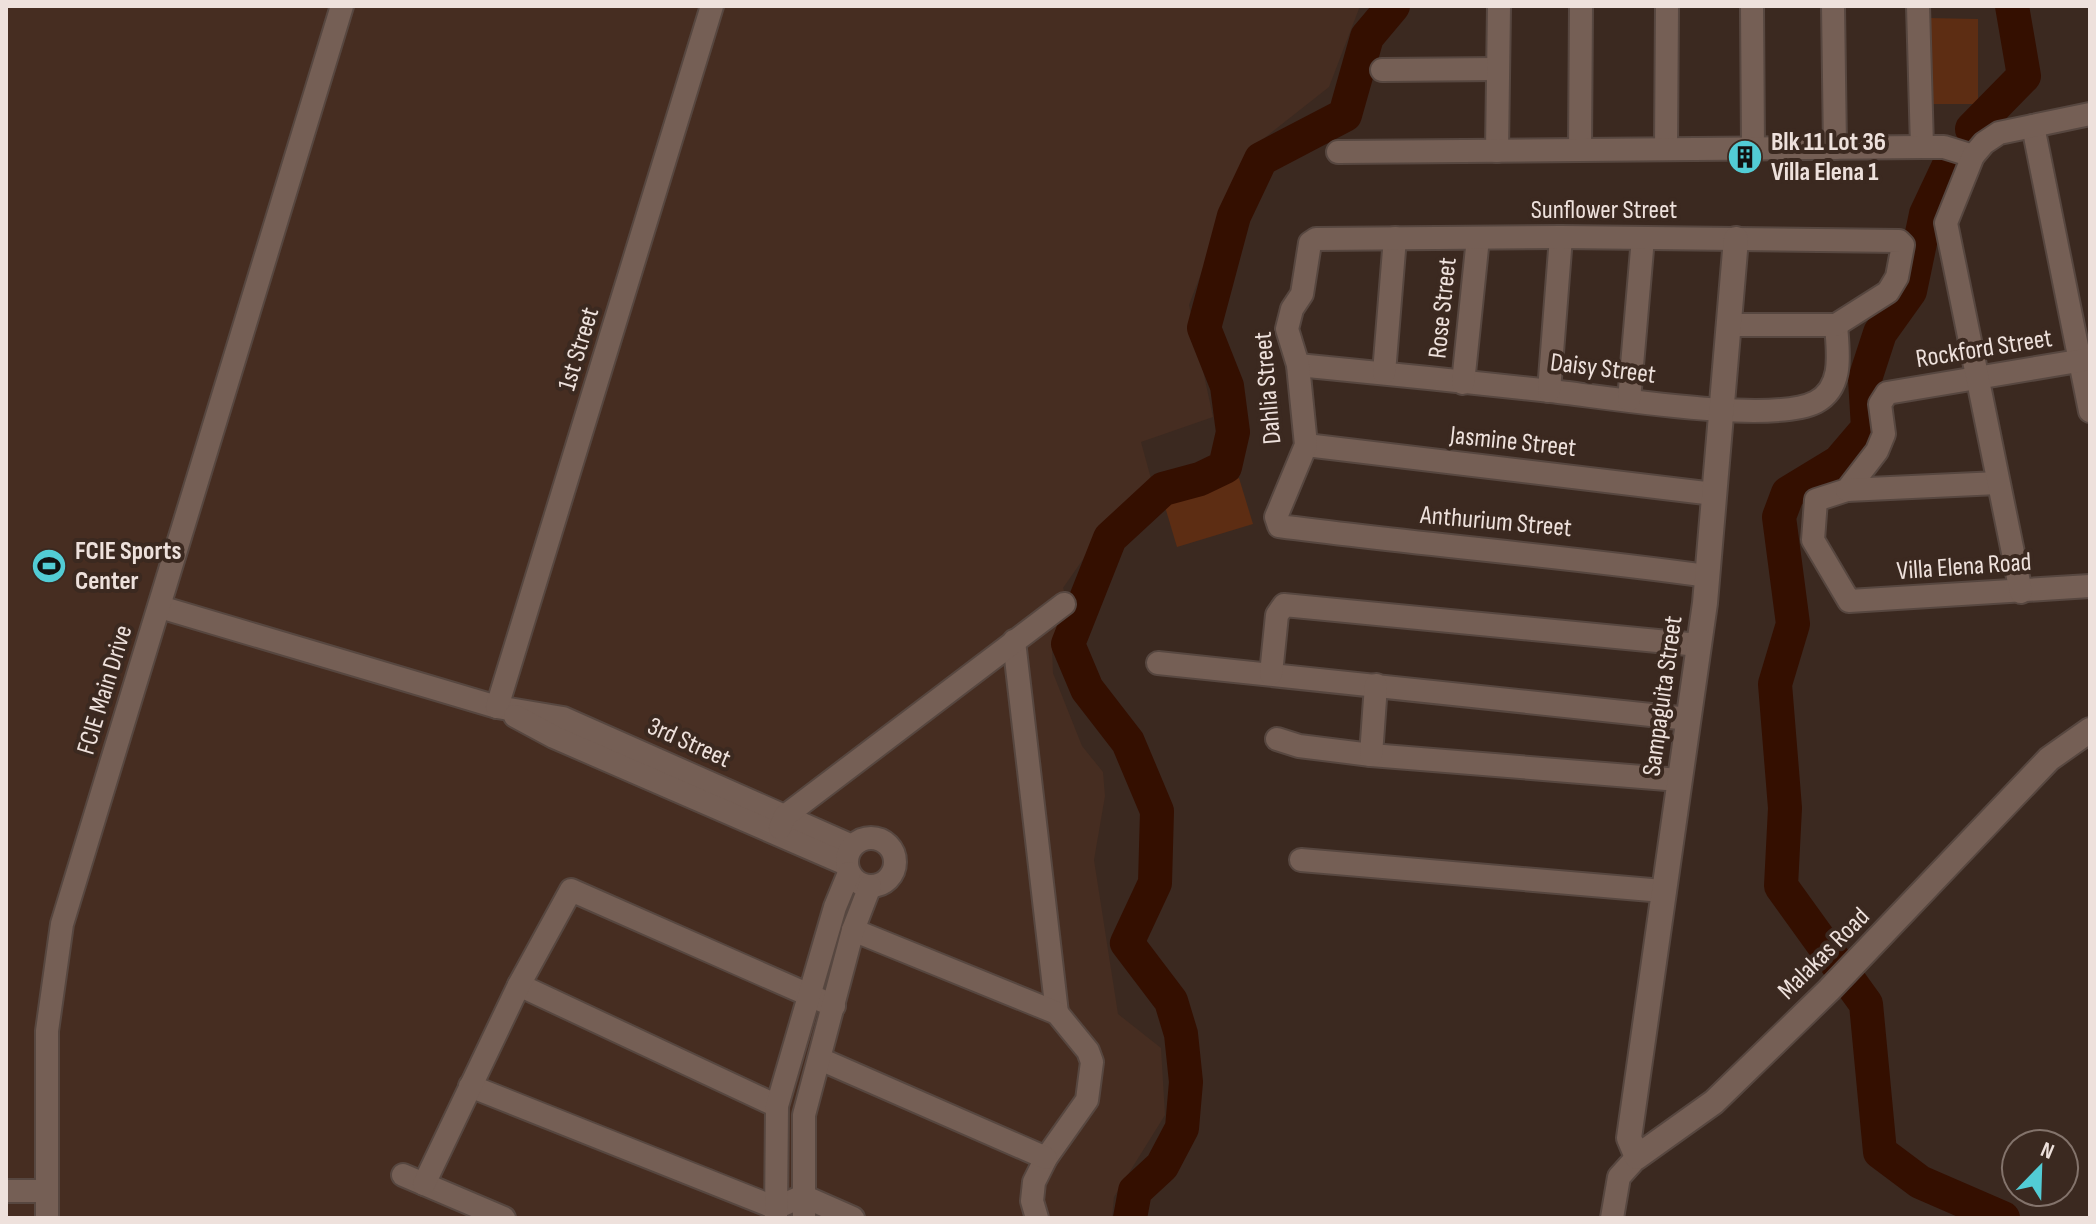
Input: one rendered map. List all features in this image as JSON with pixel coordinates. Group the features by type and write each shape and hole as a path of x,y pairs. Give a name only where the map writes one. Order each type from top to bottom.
{"street":[{"name":"FCIE Main Drive","path":"47,1218 47,1031 57,948 342,6"},
{"name":"1st Street","path":"497,707 712,6"},
{"path":"1497,151 1499,6"},
{"path":"1580,150 1581,6"},
{"path":"1666,149 1667,6"},
{"path":"1752,6 1753,149"},
{"path":"1833,6 1835,148"},
{"path":"1918,6 1951,151 1946,223 2021,592"},
{"path":"1382,70 1498,69"},
{"path":"1338,152 1835,148 1951,151 1999,133 2090,114"},
{"path":"2033,126 2085,360 2090,411"},
{"path":"1549,391 1561,237"},
{"name":"Sunflower Street","path":"1310,243 1316,239 1561,237 1899,241 1905,253 1888,292 1836,325"},
{"path":"1384,373 1395,238"},
{"name":"Rose Street","path":"1463,383 1478,238"},
{"path":"1629,400 1643,238"},
{"name":"Sampaguita Street","path":"1637,1157 1629,1138 1699,645 1736,239"},
{"name":"Dahlia Street","path":"1279,526 1276,517 1306,445 1298,365 1287,329 1292,309 1302,294 1310,243"},
{"path":"1728,325 1836,325"},
{"name":"Daisy Street","path":"1298,365 1721,410 1794,408 1814,403 1829,393 1836,375 1836,325"},
{"name":"Rockford Street","path":"1847,490 1881,442 1884,434 1880,404 1887,393 1977,381 2085,360"},
{"name":"Jasmine Street","path":"1306,445 1714,494"},
{"path":"1847,490 1998,483"},
{"name":"Villa Elena Road","path":"1847,490 1822,496 1813,506 1813,540 1843,596 1849,601 2090,586"},
{"name":"Anthurium Street","path":"1279,526 1388,541 1568,556 1707,576"},
{"path":"781,824 1064,604"},
{"path":"1271,674 1277,615 1284,605 1699,645"},
{"name":"3rd Street","path":"160,607 497,707 554,737 781,824 849,861"},
{"path":"1014,641 1057,1013"},
{"path":"1158,663 1689,719"},
{"path":"1371,755 1376,685"},
{"name":"Malakas Road","path":"1612,1218 1619,1177 1637,1157 1714,1102 1829,990 2049,759 2090,730"},
{"path":"1277,739 1299,746 1371,755 1679,780"},
{"path":"776,1213 777,1106 849,861 868,838 878,839 894,855 890,877 870,886 853,930 804,1115 804,1207"},
{"path":"1301,860 1663,891"},
{"path":"849,861 854,880 870,886"},
{"path":"424,1184 519,985 567,893 577,890 834,1006"},
{"path":"853,930 1057,1013 1088,1051 1092,1062 1087,1100 1046,1158 1034,1182 1032,1201 1037,1218"},
{"path":"519,985 777,1106"},
{"path":"820,1059 1046,1158"},
{"path":"470,1086 776,1213 804,1207 853,1218"},
{"path":"403,1175 504,1218"},
{"path":"6,1191 47,1191"}],"shaded area":[{"path":"6,6 1360,6 1329,87 1248,151 1189,305 1213,417 1141,442 1153,486 1102,532 1063,588 1071,606 1052,646 1053,673 1082,746 1103,772 1105,796 1094,860 1118,1014 1161,1048 1165,1115 1114,1197 1112,1218 6,1218"},
{"path":"1927,18 1978,19 1978,104 1928,104"},
{"path":"1239,478 1253,524 1177,547 1163,500"}],"waterway":[{"path":"1130,1218 1135,1191 1162,1166 1182,1128 1186,1082 1181,1034 1171,1001 1127,943 1155,883 1157,811 1128,742 1087,689 1068,644 1110,538 1163,489 1200,479 1225,467 1233,432 1227,386 1204,328 1234,216 1261,159 1345,115 1367,37 1393,6"},
{"path":"1972,129 2024,76 2012,6"},
{"path":"1950,163 1926,214 1910,291 1880,333 1865,379 1868,428 1839,462 1788,493 1779,517 1793,624 1775,684 1785,808 1781,886 1866,1004 1880,1152 1920,1182 2003,1218"}],"place":[{"name":"Blk 11 Lot 36 Villa Elena 1","path":"1745,157"},
{"name":"FCIE Sports Center","path":"49,566"}]}
